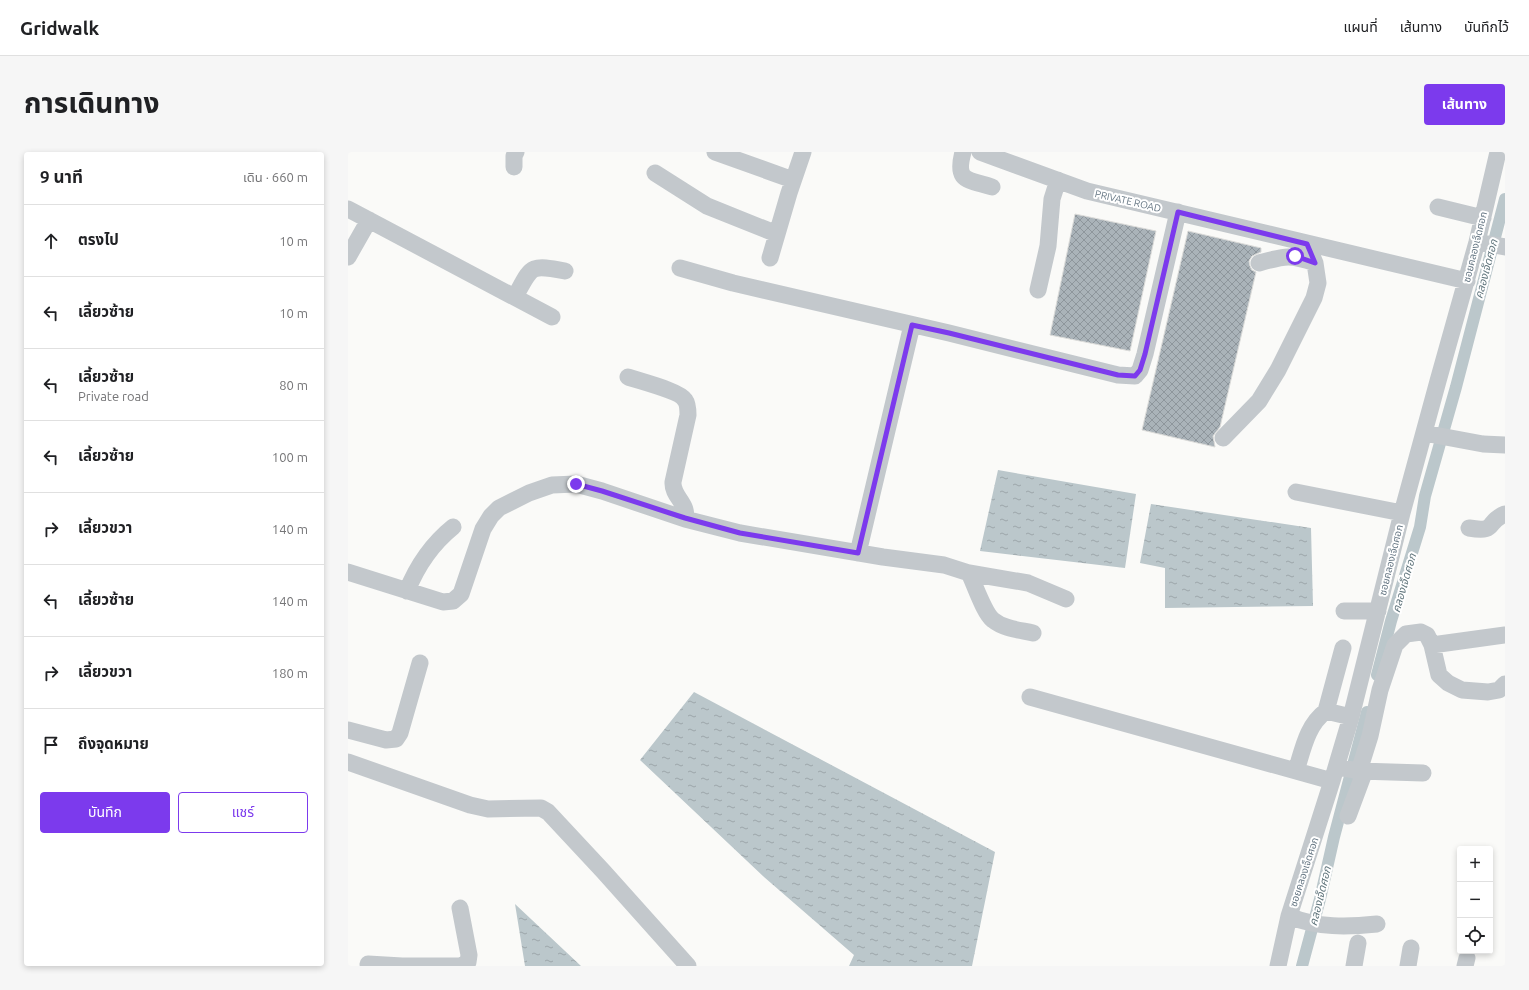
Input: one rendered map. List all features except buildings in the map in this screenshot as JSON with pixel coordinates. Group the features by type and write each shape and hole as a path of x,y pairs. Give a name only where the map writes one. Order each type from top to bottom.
{"street":[{"path":"715,152 793,180"},
{"path":"770,258 793,180 803,152"},
{"path":"963,152 960,166 961,173 966,179 992,187"},
{"name":"PRIVATE ROAD","path":"980,152 1087,191 1467,281"},
{"name":"ซอยคลองเจ็ดศอก","path":"1278,966 1349,772 1351,717 1402,513 1436,436 1467,281 1491,244 1483,218 1498,152"},
{"path":"655,173 707,206 777,234"},
{"path":"1038,290 1048,246 1052,199 1058,180"},
{"path":"1438,207 1483,218"},
{"path":"348,209 552,317"},
{"path":"680,268 733,283 949,333 1118,375 1135,376 1140,370 1145,354 1178,212"},
{"path":"350,248 369,220"},
{"path":"1224,438 1259,401 1278,370 1314,298 1318,283 1315,263 1307,244"},
{"path":"1259,263 1286,256 1295,256 1315,263"},
{"path":"515,297 527,275 533,269 543,267 565,272"},
{"path":"858,553 912,325"},
{"path":"628,377 685,398 688,405 688,415 673,482 675,494 686,507 687,513 685,518"},
{"path":"1436,436 1482,444 1505,445"},
{"path":"348,572 443,602 454,601 461,594 483,528 491,516 499,508 529,493 552,485 576,484 685,518 740,533 858,553 944,565 969,573 1028,583 1066,599"},
{"path":"1296,492 1402,513"},
{"path":"1469,528 1483,530 1490,528 1495,520 1505,514"},
{"path":"407,590 413,576 430,550 441,536 452,527"},
{"path":"969,573 986,612 994,621 1007,627 1033,633"},
{"path":"1344,612 1378,611"},
{"path":"1373,633 1396,639 1406,634 1421,632 1428,635 1432,645 1439,675 1448,683 1462,690 1488,692 1499,690 1505,684"},
{"path":"1432,645 1505,635"},
{"path":"1348,816 1349,772 1370,736 1380,690 1396,639"},
{"path":"1296,771 1314,721 1326,711 1343,648"},
{"path":"348,730 386,740 396,739 400,733 420,663"},
{"path":"1030,697 1296,771 1423,773"},
{"path":"1326,711 1351,717"},
{"path":"348,762 470,805 488,809 541,808 548,812 688,966"},
{"path":"368,964 402,966 461,966 468,962 469,955 460,908"},
{"path":"1295,918 1330,926 1377,924"},
{"path":"1354,966 1358,943"},
{"path":"1408,966 1411,948"}],"water":[{"path":"998,470 1136,494 1125,568 980,551"},
{"path":"1151,504 1311,528 1313,606 1165,608 1165,568 1140,563"},
{"path":"694,692 995,852 972,966 849,966 854,955 764,877 640,760"},
{"path":"515,904 581,966 525,966"}],"waterway":[{"name":"คลองเจ็ดศอก","path":"1377,675 1391,621 1420,527 1425,496 1456,387 1505,199"},
{"name":"คลองเจ็ดศอก","path":"1302,966 1367,712"}],"route":[{"path":"576,484 685,518 740,533 858,553 912,325 1118,375 1135,376 1140,370 1145,354 1178,212 1307,244 1315,263 1295,256"}]}
